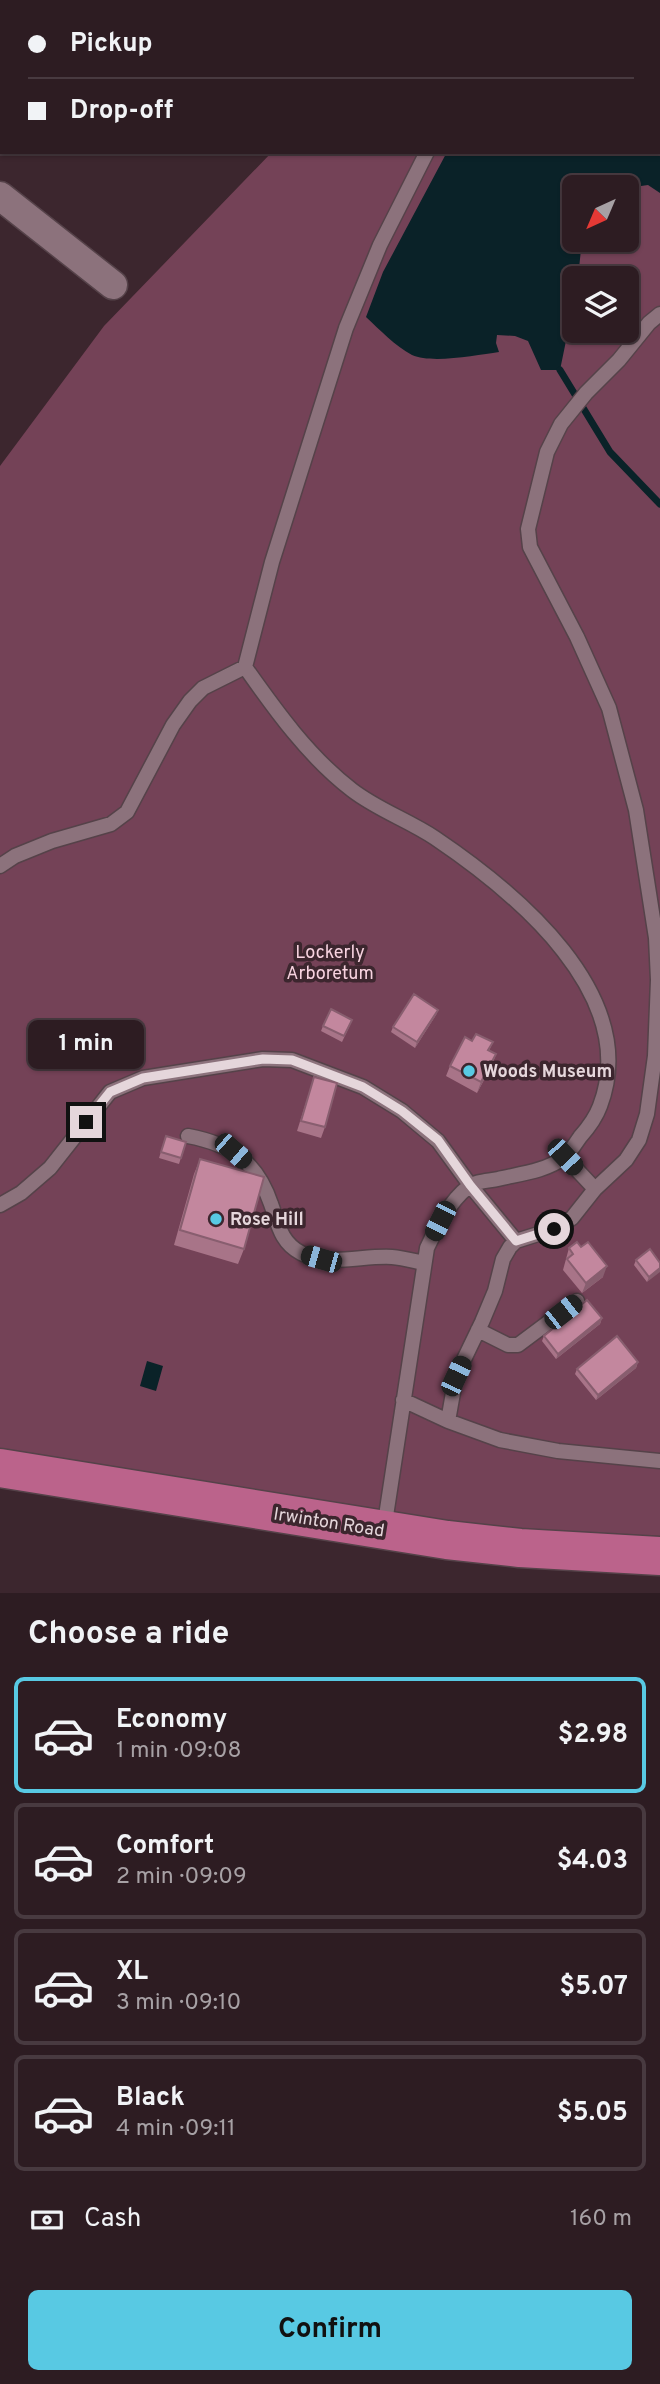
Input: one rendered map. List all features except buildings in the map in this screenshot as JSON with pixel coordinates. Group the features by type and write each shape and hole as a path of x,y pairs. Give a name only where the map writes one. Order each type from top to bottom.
{"main road":[{"name":"Irwinton Road","path":"0,1468 384,1530 520,1548 660,1556"}],"street":[{"path":"0,196 113,285"}],"lane":[{"path":"245,667 272,562 346,328 380,245 426,154"},
{"path":"447,1421 456,1376 495,1291 503,1259 516,1241 554,1229 572,1218 595,1189 626,1160 639,1140 647,1114 655,1056 658,980 656,937 636,810 617,734 594,672 530,548 528,529 552,438 571,410 660,314"},
{"path":"0,866 15,856 52,841 111,824 127,813 173,725 190,701 211,683 245,667"},
{"path":"245,667 287,724 323,765 365,799 433,837 470,864 533,918 579,970 604,1025 607,1078 600,1107 565,1157 550,1165 470,1185 440,1221 427,1248 384,1530"},
{"path":"0,1205 21,1193 50,1168 110,1092 143,1078 263,1059 292,1060 363,1087 402,1111 438,1140 470,1185 516,1241"},
{"path":"188,1136 211,1140 233,1151 252,1168 265,1188 284,1240 301,1253 321,1259 392,1257 424,1263"},
{"path":"565,1157 595,1189"},
{"path":"478,1330 508,1345 518,1345 577,1301"},
{"path":"403,1400 447,1421 500,1440 558,1451 660,1461"}],"green space":[{"name":"Lockerly Arboretum","path":"270,154 660,154 660,1536 486,1531 162,1474 0,1457 0,466 104,326"}],"water":[{"path":"446,154 660,154 660,193 648,185 639,186 639,175 562,175 562,252 581,252 579,266 562,266 562,343 566,343 560,370 541,370 528,341 515,336 497,335 499,352 455,358 421,358 400,347 366,317 383,272"},
{"path":"147,1361 163,1366 156,1391 140,1386"}],"waterway":[{"path":"560,370 610,452 660,504"}],"place":[{"name":"Woods Museum","path":"469,1071"},
{"name":"Rose Hill","path":"216,1219"}],"route":[{"path":"86,1122 110,1092 126,1083 263,1059 292,1060 363,1087 402,1111 438,1140 470,1185 516,1241 554,1229"}]}
